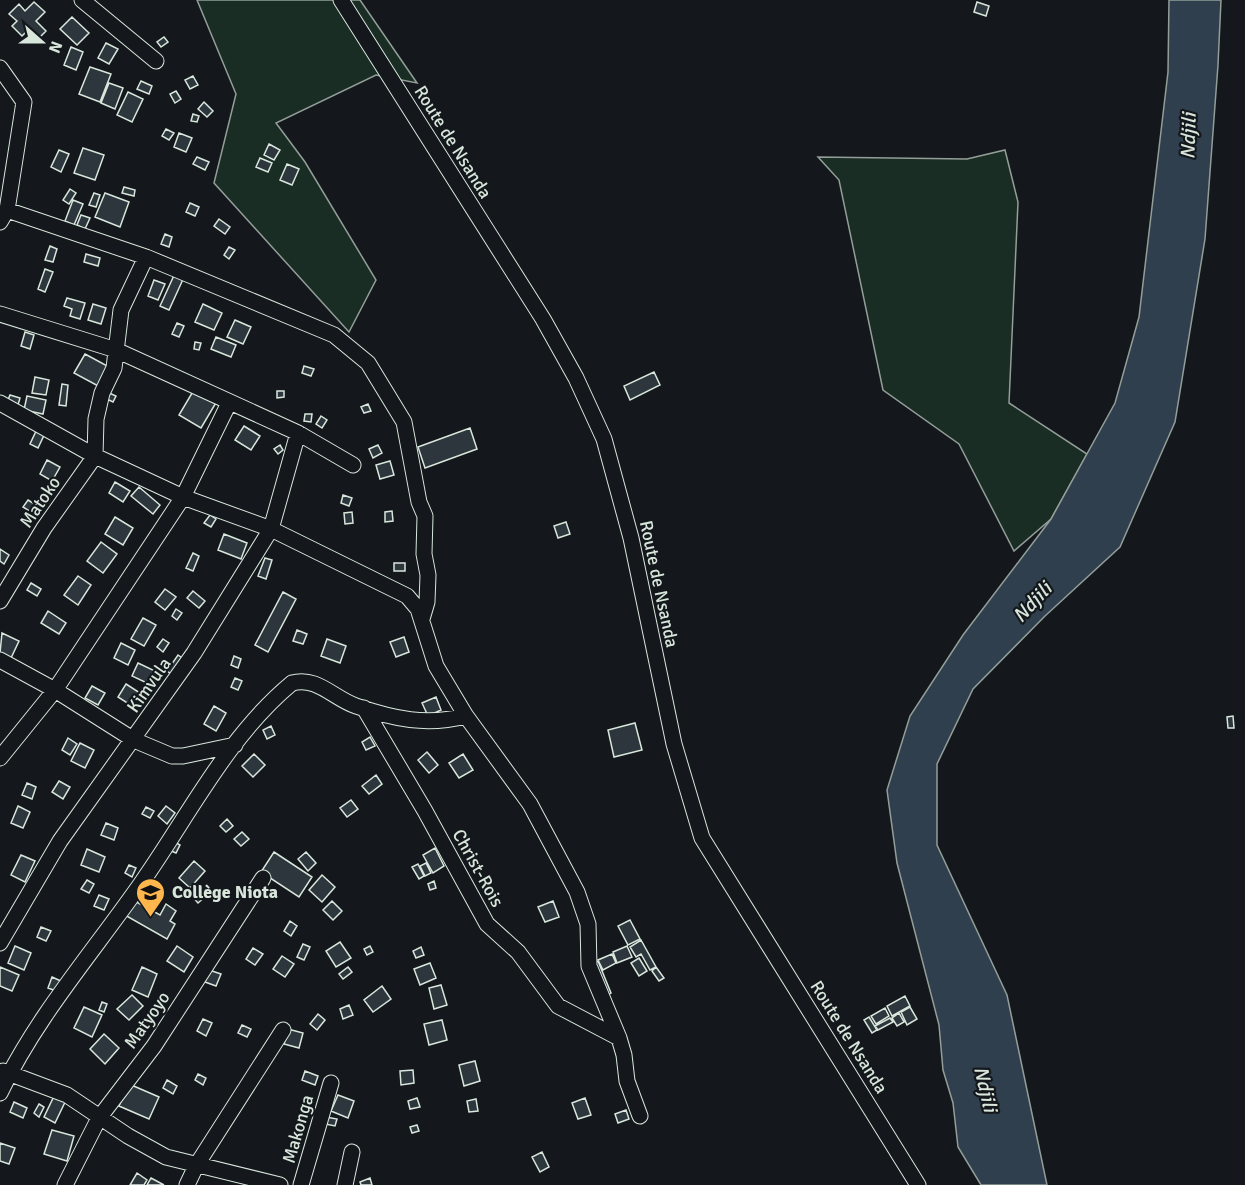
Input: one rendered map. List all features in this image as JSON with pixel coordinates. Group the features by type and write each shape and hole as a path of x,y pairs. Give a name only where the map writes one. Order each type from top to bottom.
{"street":[{"path":"82,0 156,61"},
{"name":"Route de Nsanda","path":"341,0 418,125 543,319 576,378 604,439 631,538 674,744 702,838 918,1185"},
{"path":"0,68 24,102 3,216 146,257 334,335 368,363 404,422 419,502 425,516 424,554 428,575 427,602 422,620"},
{"path":"95,456 96,419 102,393 114,369 122,310 146,257"},
{"path":"0,314 116,350 298,433 353,465"},
{"path":"0,403 95,456 183,497 271,529 407,596 418,609 436,666 466,716 530,804 577,892 588,924 589,966 619,1038 624,1055 627,1081 640,1116"},
{"path":"0,758 55,690 183,497 230,403"},
{"name":"Kimvula","path":"0,943 60,842 194,653 271,529 298,433"},
{"name":"Matoko","path":"0,601 44,528 95,456"},
{"path":"0,660 55,690 134,740 177,757 235,745"},
{"path":"0,1093 5,1072 143,881 214,771 291,683 311,682 364,708 427,723 466,716"},
{"name":"Christ-Rois","path":"364,708 425,811 487,924 518,952 558,1006 568,1014 619,1038"},
{"name":"Matyoyo","path":"65,1185 99,1118 154,1046 263,878"},
{"path":"187,1185 195,1166 283,1030"},
{"path":"5,1072 67,1095 99,1118 166,1156 195,1166 280,1185"},
{"name":"Makonga","path":"301,1185 331,1083"},
{"path":"345,1185 352,1152"}],"green space":[{"path":"197,0 360,0 417,83 376,75 276,123 305,162 376,280 349,332 214,183 236,94"},
{"path":"1005,150 1018,202 1009,403 1087,454 1051,519 1014,551 959,444 883,390 839,180 818,157 967,159"}],"water":[{"name":"Ndjili","path":"1169,0 1221,0 1205,239 1175,422 1120,547 1045,616 973,689 937,764 937,845 1007,995 1047,1185 981,1185 958,1147 953,1103 943,1070 939,1025 897,863 887,790 910,716 963,635 1051,519 1115,403 1139,317 1168,72"}],"building":[{"path":"34,2 45,12 36,21 46,31 37,40 27,31 22,36 12,26 17,21 9,14 19,4 25,11"},
{"path":"977,2 989,6 986,16 974,12"},
{"path":"72,17 89,33 77,45 60,29"},
{"path":"164,37 168,42 161,47 157,42"},
{"path":"106,43 118,49 109,64 98,58"},
{"path":"71,47 83,52 76,70 64,65"},
{"path":"90,67 111,74 100,102 79,94"},
{"path":"193,76 198,85 190,89 185,80"},
{"path":"141,81 152,86 149,94 137,89"},
{"path":"109,83 123,88 115,109 101,103"},
{"path":"176,91 181,99 175,103 170,94"},
{"path":"128,92 143,99 132,122 117,115"},
{"path":"204,102 213,111 207,117 198,109"},
{"path":"193,114 199,116 197,122 191,121"},
{"path":"166,129 174,133 169,140 162,136"},
{"path":"179,133 192,138 186,152 174,147"},
{"path":"269,144 280,150 274,160 264,155"},
{"path":"83,148 104,155 95,180 74,173"},
{"path":"59,150 69,154 61,172 51,167"},
{"path":"197,157 209,162 205,170 193,164"},
{"path":"260,158 272,163 268,172 256,167"},
{"path":"287,164 299,169 292,185 280,180"},
{"path":"124,187 135,190 134,196 122,193"},
{"path":"70,189 76,193 69,204 63,200"},
{"path":"94,193 100,195 96,207 89,205"},
{"path":"105,193 129,202 120,227 95,217"},
{"path":"73,200 83,204 74,225 65,221"},
{"path":"190,203 199,207 195,216 186,212"},
{"path":"81,215 90,218 85,229 77,225"},
{"path":"219,219 230,227 225,234 214,226"},
{"path":"165,234 172,237 169,247 161,244"},
{"path":"50,246 57,249 53,262 45,260"},
{"path":"229,247 235,250 229,259 224,255"},
{"path":"86,254 100,258 98,266 84,262"},
{"path":"45,269 53,272 45,292 38,289"},
{"path":"176,271 185,275 169,310 160,306"},
{"path":"154,280 165,284 158,300 148,296"},
{"path":"67,298 85,303 80,319 70,316 72,309 64,306"},
{"path":"93,304 106,308 101,324 88,320"},
{"path":"203,304 222,313 214,330 195,322"},
{"path":"235,320 251,327 243,344 227,337"},
{"path":"177,323 184,326 179,337 172,334"},
{"path":"25,332 34,335 30,349 21,346"},
{"path":"216,337 236,345 231,357 211,349"},
{"path":"195,342 201,343 199,350 194,349"},
{"path":"85,354 111,368 100,387 74,373"},
{"path":"304,366 314,369 311,376 302,373"},
{"path":"654,372 660,385 630,400 624,386"},
{"path":"35,377 49,380 46,395 32,393"},
{"path":"62,384 68,385 66,406 59,405"},
{"path":"195,388 217,401 201,428 179,415"},
{"path":"105,391 116,396 113,402 103,397"},
{"path":"277,391 284,391 284,397 277,398"},
{"path":"10,395 20,398 17,408 6,405"},
{"path":"27,396 46,400 43,414 24,410"},
{"path":"368,404 371,411 364,413 361,407"},
{"path":"305,414 312,414 311,422 304,421"},
{"path":"321,416 327,420 322,428 316,424"},
{"path":"244,426 260,436 251,450 235,440"},
{"path":"38,427 46,431 38,448 30,444"},
{"path":"470,428 477,449 425,468 418,447"},
{"path":"280,445 283,450 278,454 274,449"},
{"path":"378,445 382,453 373,458 369,449"},
{"path":"47,460 60,467 52,481 40,474"},
{"path":"390,461 394,475 380,479 376,465"},
{"path":"115,482 130,491 123,502 109,493"},
{"path":"139,487 160,505 153,514 131,496"},
{"path":"343,495 352,498 349,506 341,503"},
{"path":"28,500 36,505 31,512 23,507"},
{"path":"392,511 393,521 385,522 385,512"},
{"path":"352,512 353,523 345,524 344,513"},
{"path":"210,515 216,519 211,527 204,523"},
{"path":"115,517 133,528 123,545 105,534"},
{"path":"566,522 570,534 558,538 554,526"},
{"path":"224,534 247,543 241,559 218,550"},
{"path":"101,542 117,554 103,573 87,561"},
{"path":"0,549 9,555 4,564 0,561"},
{"path":"193,553 199,556 193,571 186,568"},
{"path":"265,558 272,560 266,579 258,576"},
{"path":"394,563 405,563 405,571 394,571"},
{"path":"78,576 91,585 78,605 64,595"},
{"path":"31,583 41,589 37,596 27,590"},
{"path":"165,589 176,597 165,610 155,602"},
{"path":"193,591 205,601 199,608 187,598"},
{"path":"283,592 296,599 268,652 255,645"},
{"path":"176,609 182,613 177,620 172,616"},
{"path":"48,611 66,623 59,634 41,623"},
{"path":"143,618 156,625 144,646 131,639"},
{"path":"297,630 307,634 303,644 293,641"},
{"path":"2,633 19,641 11,658 0,653"},
{"path":"404,637 409,652 396,657 390,642"},
{"path":"163,639 169,643 163,652 157,647"},
{"path":"327,639 346,646 340,663 321,656"},
{"path":"121,643 135,650 128,665 114,658"},
{"path":"178,655 185,660 174,676 167,671"},
{"path":"234,656 241,659 238,668 231,665"},
{"path":"138,663 155,671 149,684 132,676"},
{"path":"235,678 242,681 238,690 231,687"},
{"path":"126,684 140,693 132,706 118,697"},
{"path":"92,686 105,693 98,705 85,698"},
{"path":"436,697 441,710 428,716 422,703"},
{"path":"214,706 226,713 216,731 204,724"},
{"path":"1233,716 1234,728 1228,728 1227,717"},
{"path":"635,723 642,750 614,757 608,730"},
{"path":"271,726 275,735 267,739 263,730"},
{"path":"370,737 375,746 366,750 362,742"},
{"path":"68,738 77,744 70,755 62,750"},
{"path":"80,743 94,750 85,768 71,761"},
{"path":"427,752 438,765 429,773 418,760"},
{"path":"254,754 265,765 253,777 242,766"},
{"path":"463,754 473,770 459,778 449,763"},
{"path":"376,775 382,784 369,794 362,786"},
{"path":"59,781 70,787 63,799 52,792"},
{"path":"27,783 36,787 32,799 22,795"},
{"path":"351,800 358,809 347,817 340,808"},
{"path":"18,806 30,812 23,828 11,823"},
{"path":"166,806 175,813 167,824 158,816"},
{"path":"146,807 154,811 150,818 142,814"},
{"path":"227,819 233,826 226,832 220,826"},
{"path":"106,823 118,828 114,840 101,835"},
{"path":"242,832 249,839 241,846 234,839"},
{"path":"173,841 180,845 176,853 169,850"},
{"path":"435,848 444,866 433,873 423,855"},
{"path":"87,849 105,857 99,872 81,865"},
{"path":"274,852 312,877 299,897 261,872"},
{"path":"306,852 316,863 308,871 298,859"},
{"path":"21,855 35,861 25,882 11,875"},
{"path":"194,861 205,871 190,888 179,878"},
{"path":"426,863 431,873 425,876 420,866"},
{"path":"418,864 424,876 419,879 412,867"},
{"path":"129,865 136,868 132,877 125,873"},
{"path":"322,875 335,887 322,902 309,890"},
{"path":"87,880 94,884 89,893 81,889"},
{"path":"434,881 436,888 430,890 428,884"},
{"path":"198,888 205,897 198,903 191,895"},
{"path":"99,895 109,899 104,910 94,906"},
{"name":"Collège Niota","path":"131,899 160,915 166,904 176,911 170,921 175,924 167,939 123,914"},
{"path":"332,901 342,911 333,920 323,910"},
{"path":"553,901 559,917 545,922 538,907"},
{"path":"630,920 640,939 628,945 618,926"},
{"path":"290,921 297,926 291,936 284,931"},
{"path":"41,927 51,931 46,941 37,937"},
{"path":"641,940 656,967 650,970 641,954 636,957 630,947"},
{"path":"340,942 351,958 336,967 326,951"},
{"path":"303,944 310,947 304,960 297,957"},
{"path":"15,946 31,953 24,970 8,963"},
{"path":"177,946 193,957 184,972 167,961"},
{"path":"370,946 373,952 367,955 364,949"},
{"path":"627,946 632,957 617,963 613,952"},
{"path":"421,947 424,955 416,958 413,951"},
{"path":"253,948 263,954 255,965 246,959"},
{"path":"612,954 616,963 603,970 598,960"},
{"path":"282,956 294,964 285,977 273,969"},
{"path":"639,958 647,971 639,976 631,963"},
{"path":"598,961 611,993 605,997 589,965"},
{"path":"430,963 436,978 420,985 414,969"},
{"path":"0,967 19,975 12,991 0,986"},
{"path":"142,967 157,974 148,997 132,990"},
{"path":"348,967 352,972 343,979 339,974"},
{"path":"656,967 664,978 659,981 652,971"},
{"path":"209,970 221,974 216,986 205,982"},
{"path":"52,977 63,982 59,992 48,988"},
{"path":"441,985 447,1005 434,1009 429,988"},
{"path":"382,986 391,999 373,1012 364,1000"},
{"path":"132,995 143,1006 129,1020 117,1009"},
{"path":"905,996 910,1006 892,1016 887,1006"},
{"path":"102,1002 107,1004 104,1012 99,1010"},
{"path":"349,1005 353,1015 343,1019 340,1009"},
{"path":"84,1007 102,1015 92,1037 74,1028"},
{"path":"910,1007 917,1019 907,1025 901,1012"},
{"path":"885,1008 889,1016 876,1024 871,1016"},
{"path":"899,1013 904,1022 897,1026 892,1018"},
{"path":"318,1014 325,1020 317,1030 310,1024"},
{"path":"869,1017 877,1030 872,1033 864,1020"},
{"path":"890,1018 893,1022 878,1030 875,1026"},
{"path":"203,1019 212,1023 206,1036 197,1031"},
{"path":"442,1020 447,1040 429,1045 424,1024"},
{"path":"242,1025 251,1029 247,1037 238,1033"},
{"path":"288,1029 303,1033 299,1048 284,1044"},
{"path":"104,1034 119,1048 105,1064 90,1049"},
{"path":"475,1061 480,1081 464,1086 459,1065"},
{"path":"413,1070 414,1083 401,1085 400,1071"},
{"path":"305,1071 318,1076 315,1085 302,1080"},
{"path":"198,1074 206,1078 203,1085 195,1080"},
{"path":"167,1080 177,1086 173,1094 163,1088"},
{"path":"129,1084 159,1097 149,1119 119,1106"},
{"path":"56,1092 67,1098 55,1123 44,1117"},
{"path":"338,1095 354,1101 348,1118 331,1111"},
{"path":"417,1098 420,1107 410,1109 408,1101"},
{"path":"585,1098 591,1115 578,1119 572,1103"},
{"path":"476,1099 478,1111 469,1112 467,1101"},
{"path":"14,1102 27,1108 23,1118 10,1112"},
{"path":"39,1104 44,1107 39,1117 34,1113"},
{"path":"626,1110 629,1119 618,1123 615,1114"},
{"path":"326,1117 337,1119 335,1126 325,1124"},
{"path":"417,1125 419,1131 412,1133 410,1127"},
{"path":"52,1130 74,1136 67,1161 44,1154"},
{"path":"0,1143 15,1148 9,1164 0,1161"},
{"path":"542,1152 549,1167 540,1172 532,1157"},
{"path":"137,1173 147,1180 144,1185 130,1185"},
{"path":"151,1178 164,1185 147,1185"},
{"path":"370,1178 372,1185 361,1185 360,1182"}],"place":[{"name":"Collège Niota","path":"151,918"}]}
